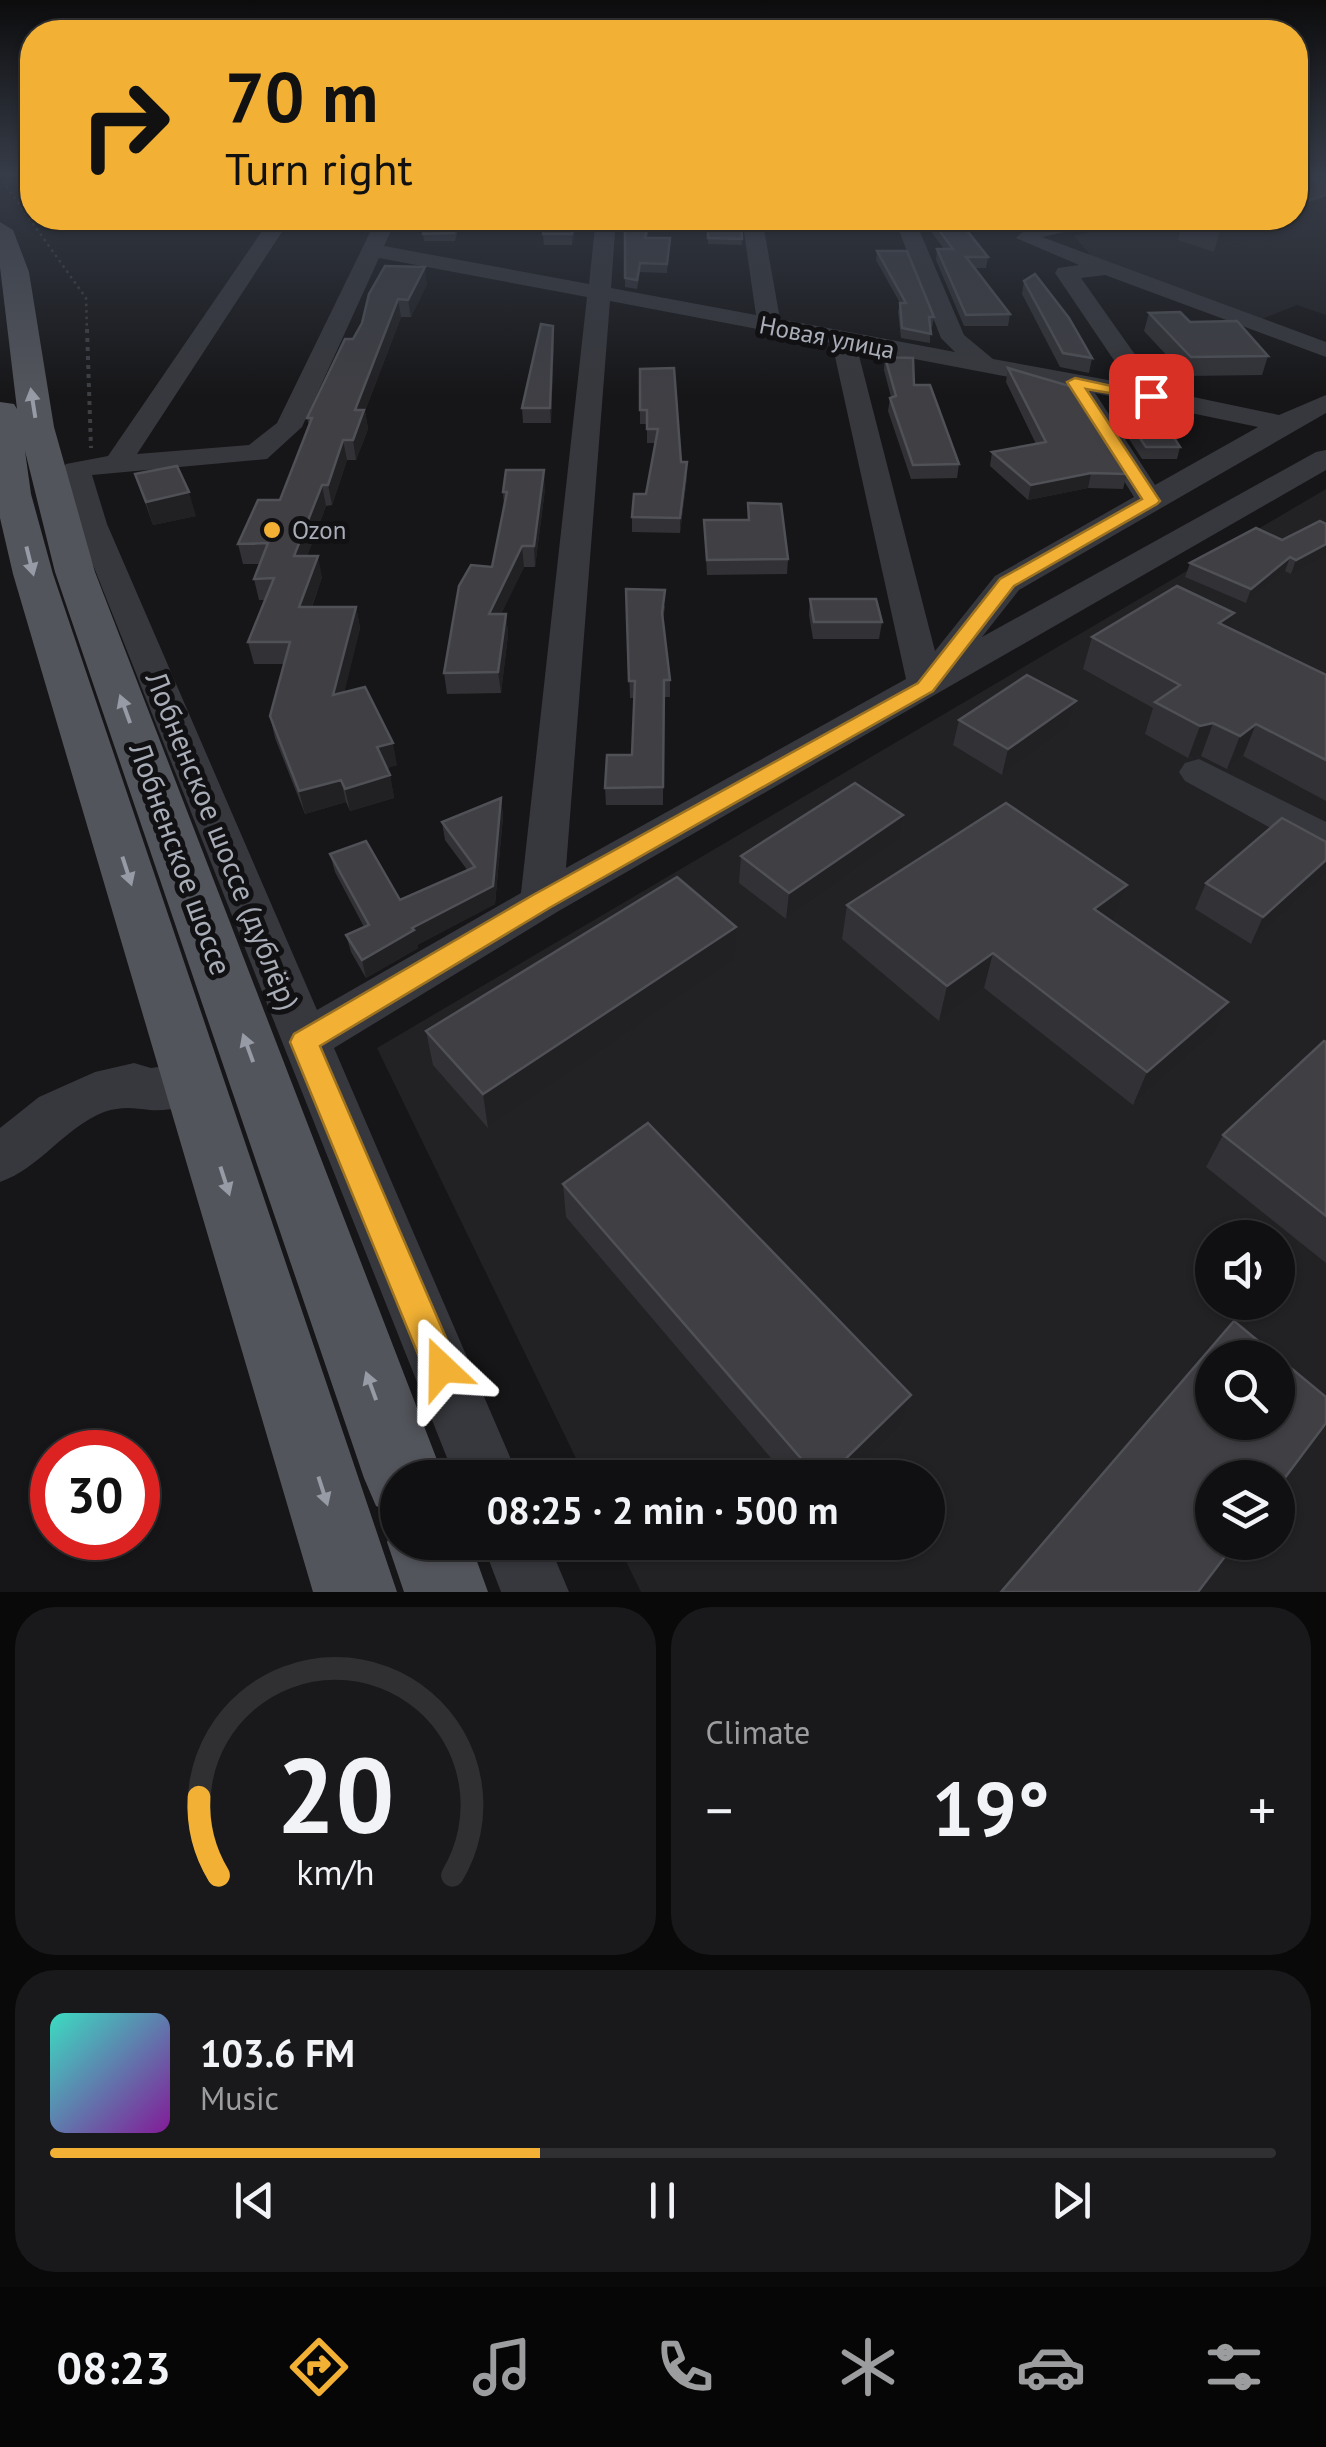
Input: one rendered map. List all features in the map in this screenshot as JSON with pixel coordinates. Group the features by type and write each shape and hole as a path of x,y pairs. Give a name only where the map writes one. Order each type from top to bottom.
{"main road":[{"name":"Лобненское шоссе","path":"7,248 18,276 32,401 61,490 82,591 397,1460"},
{"name":"Лобненское шоссе","path":"0,396 61,490"},
{"name":"Лобненское шоссе","path":"61,490 33,574 354,1592"},
{"path":"434,1560 446,1592"}],"street":[{"path":"61,490 256,248"},
{"path":"542,901 603,248"},
{"path":"757,248 770,326"},
{"path":"916,248 953,338 986,366"},
{"path":"1051,248 1326,350"},
{"path":"61,490 258,453 288,426 371,250"},
{"name":"Новая улица","path":"371,250 1282,424"},
{"path":"1103,270 1066,273 1151,396"},
{"path":"843,340 926,687"},
{"path":"1075,382 1151,501"},
{"path":"926,687 1007,582 1282,424 1326,404"},
{"path":"304,1042 542,901 1326,458"},
{"name":"Лобненское шоссе (дублёр)","path":"61,490 304,1042 479,1460"},
{"path":"1199,772 1326,840"},
{"path":"0,1159 57,1112 96,1093 134,1084 151,1089 194,1083"},
{"path":"522,1560 536,1592"}],"path":[{"path":"51,248 86,298 61,490"},
{"path":"79,308 86,307"}],"shaded area":[{"path":"1085,248 1326,248 1326,315 1297,305 1259,320 1101,267"},
{"path":"1326,489 1326,1592 641,1592 625,1560 945,1560 945,1460 577,1460 377,1048"}],"building":[{"path":"625,248 669,248 667,264 640,263 637,280 625,278"},
{"path":"981,248 988,257 966,257 1010,314 966,315 937,249"},
{"path":"877,251 907,251 934,317 929,317 931,334 902,328 900,303 906,303"},
{"path":"385,266 425,267 408,300 398,299 355,410 364,410 353,440 343,440 328,485 322,485 294,556 318,556 299,607 356,607 333,695 365,687 393,743 377,747 390,775 345,789 341,780 299,791 270,716 290,642 248,642 274,578 254,579 268,543 238,544 258,500 280,500 312,418 307,418 345,339 353,339 362,323 369,294"},
{"path":"1035,274 1069,318 1092,358 1063,353 1024,281"},
{"path":"1180,312 1190,322 1237,321 1268,356 1191,357 1149,313"},
{"path":"541,324 553,326 550,408 522,408"},
{"path":"885,357 913,358 914,385 930,385 959,464 913,465 890,398 896,396"},
{"path":"674,368 681,462 687,462 680,518 632,517 634,494 646,494 658,429 647,429 647,410 640,410 640,369"},
{"path":"1008,368 1073,387 1127,474 1091,473 1031,485 992,452 1046,442"},
{"path":"1127,396 1134,406 1154,406 1180,447 1146,447 1112,397"},
{"path":"177,466 189,492 146,502 135,474"},
{"path":"506,470 544,470 534,546 522,546 489,614 506,614 498,672 444,673 459,586 471,565 492,567 507,492 503,492"},
{"path":"748,503 781,504 788,559 707,560 704,520 749,520"},
{"path":"1320,521 1326,524 1326,544 1296,560 1290,557 1251,589 1190,563 1256,528 1282,540"},
{"path":"1177,586 1234,613 1219,623 1326,675 1326,760 1256,724 1240,736 1213,723 1200,726 1155,702 1180,685 1092,637"},
{"path":"626,589 665,590 662,613 670,680 664,680 663,787 605,788 607,755 632,755 635,681 629,681"},
{"path":"810,599 876,599 882,622 814,622"},
{"path":"1027,675 1076,701 1008,749 959,720"},
{"path":"855,783 903,815 789,893 741,856"},
{"path":"501,798 493,886 412,928 362,960 346,935 369,925 330,854 366,841 400,900 475,867 442,822"},
{"path":"1006,803 1127,885 1094,909 1228,1002 1147,1072 993,953 947,986 847,905"},
{"path":"1282,818 1326,842 1326,860 1263,917 1206,883"},
{"path":"677,877 736,927 483,1094 426,1031"},
{"path":"1326,1042 1326,1216 1223,1135"},
{"path":"648,1123 911,1395 844,1460 802,1460 563,1184"},
{"path":"1234,1321 1257,1340 1218,1340"},
{"path":"1195,1366 1195,1440 1295,1440 1295,1371 1326,1397 1326,1423 1295,1464 1295,1460 1195,1460 1195,1560 1222,1560 1198,1592 1001,1592"}],"place":[{"name":"Ozon","path":"272,530"}],"route":[{"path":"442,1368 304,1042 542,901 926,687 1007,582 1151,501 1075,382 1151,396"}]}
